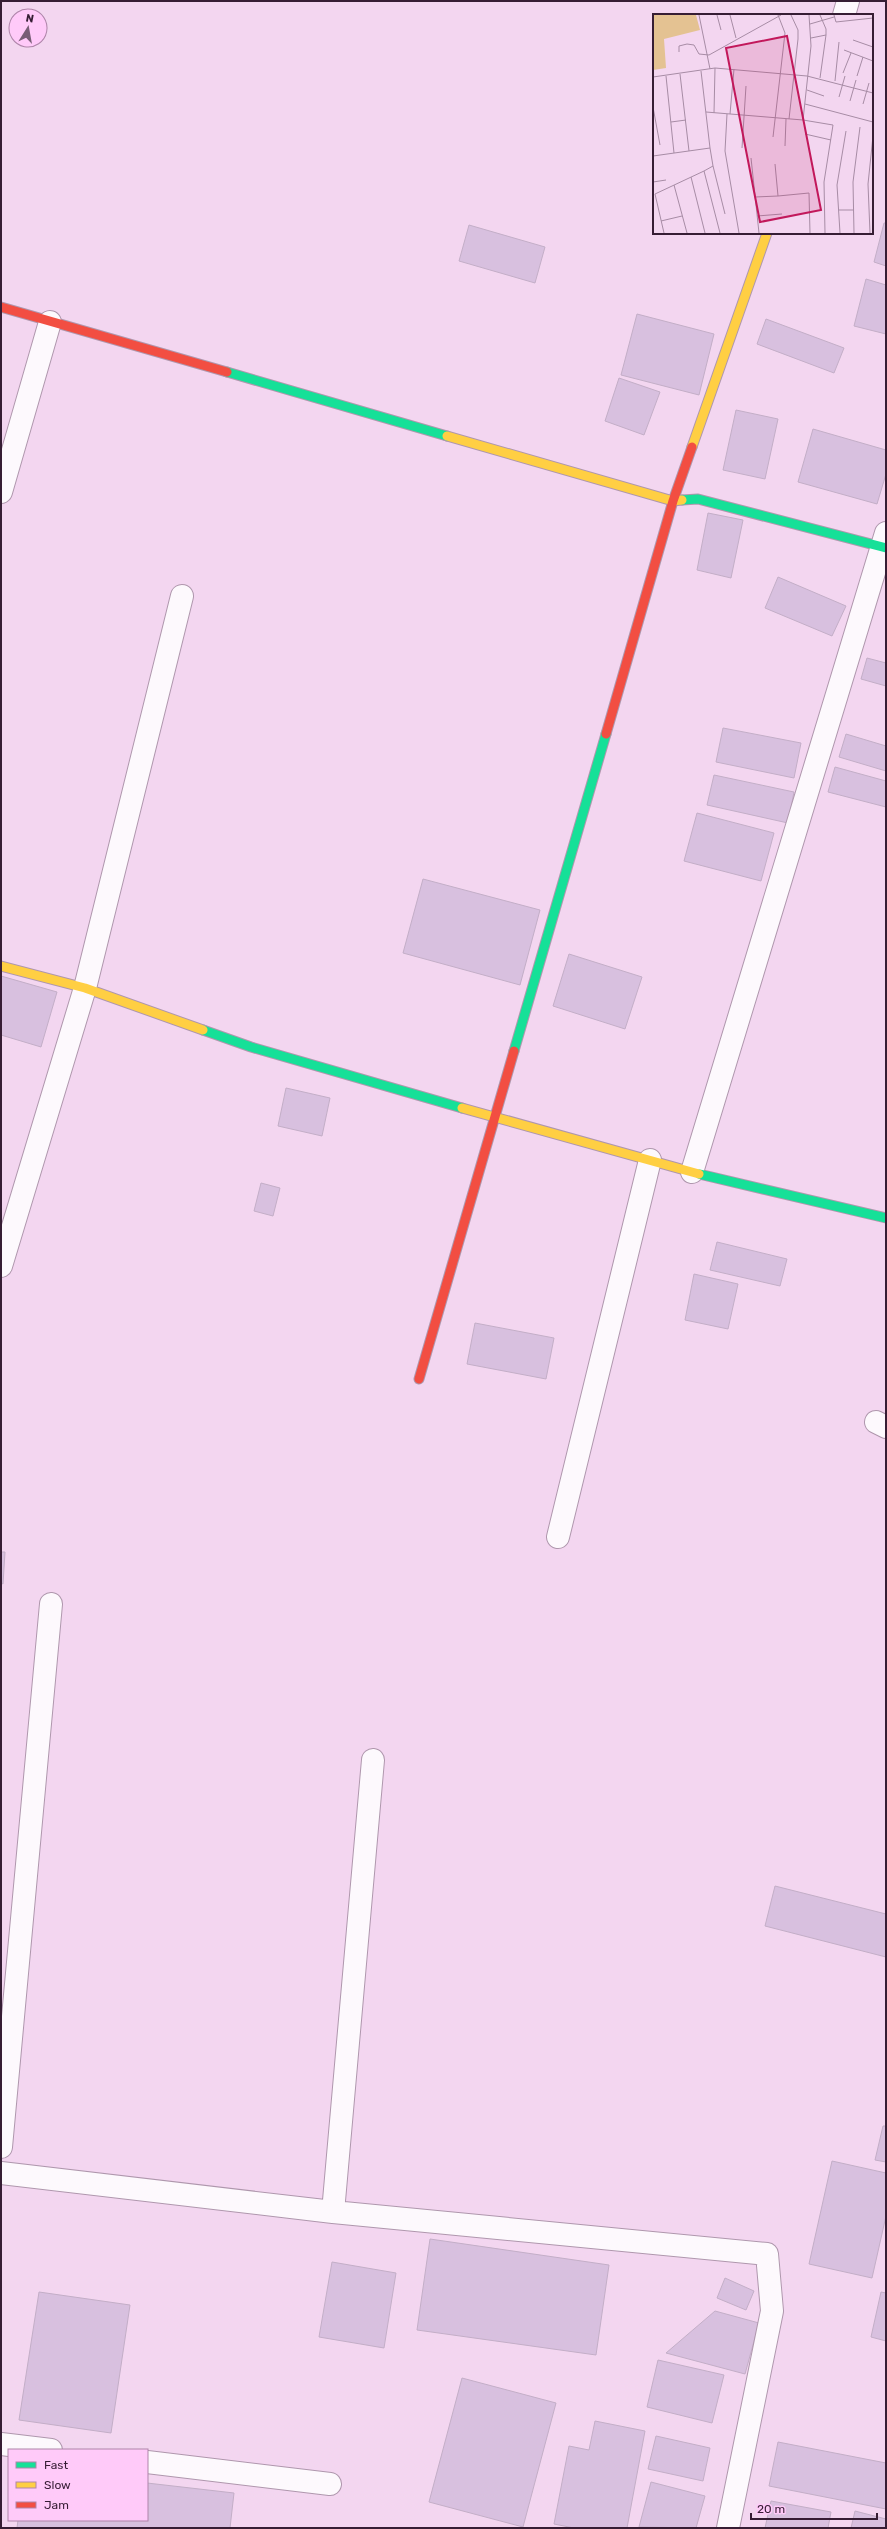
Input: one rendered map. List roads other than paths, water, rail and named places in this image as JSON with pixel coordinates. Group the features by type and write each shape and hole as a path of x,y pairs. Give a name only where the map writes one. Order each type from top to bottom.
{"street":[{"path":"844,14 848,1"},
{"path":"419,1379 673,501 767,234"},
{"path":"1,308 673,501 698,499 885,542 692,1172"},
{"path":"1,492 50,322"},
{"path":"1,1266 85,988 182,596"},
{"path":"1,966 85,988 251,1047 494,1117 692,1172 886,1218"},
{"path":"558,1537 650,1160"},
{"path":"1,2147 51,1604"},
{"path":"333,2212 373,1760"},
{"path":"1,2173 333,2212 767,2254 772,2311 728,2528"},
{"path":"1,2444 43,2449"},
{"path":"148,2462 330,2484"}]}
